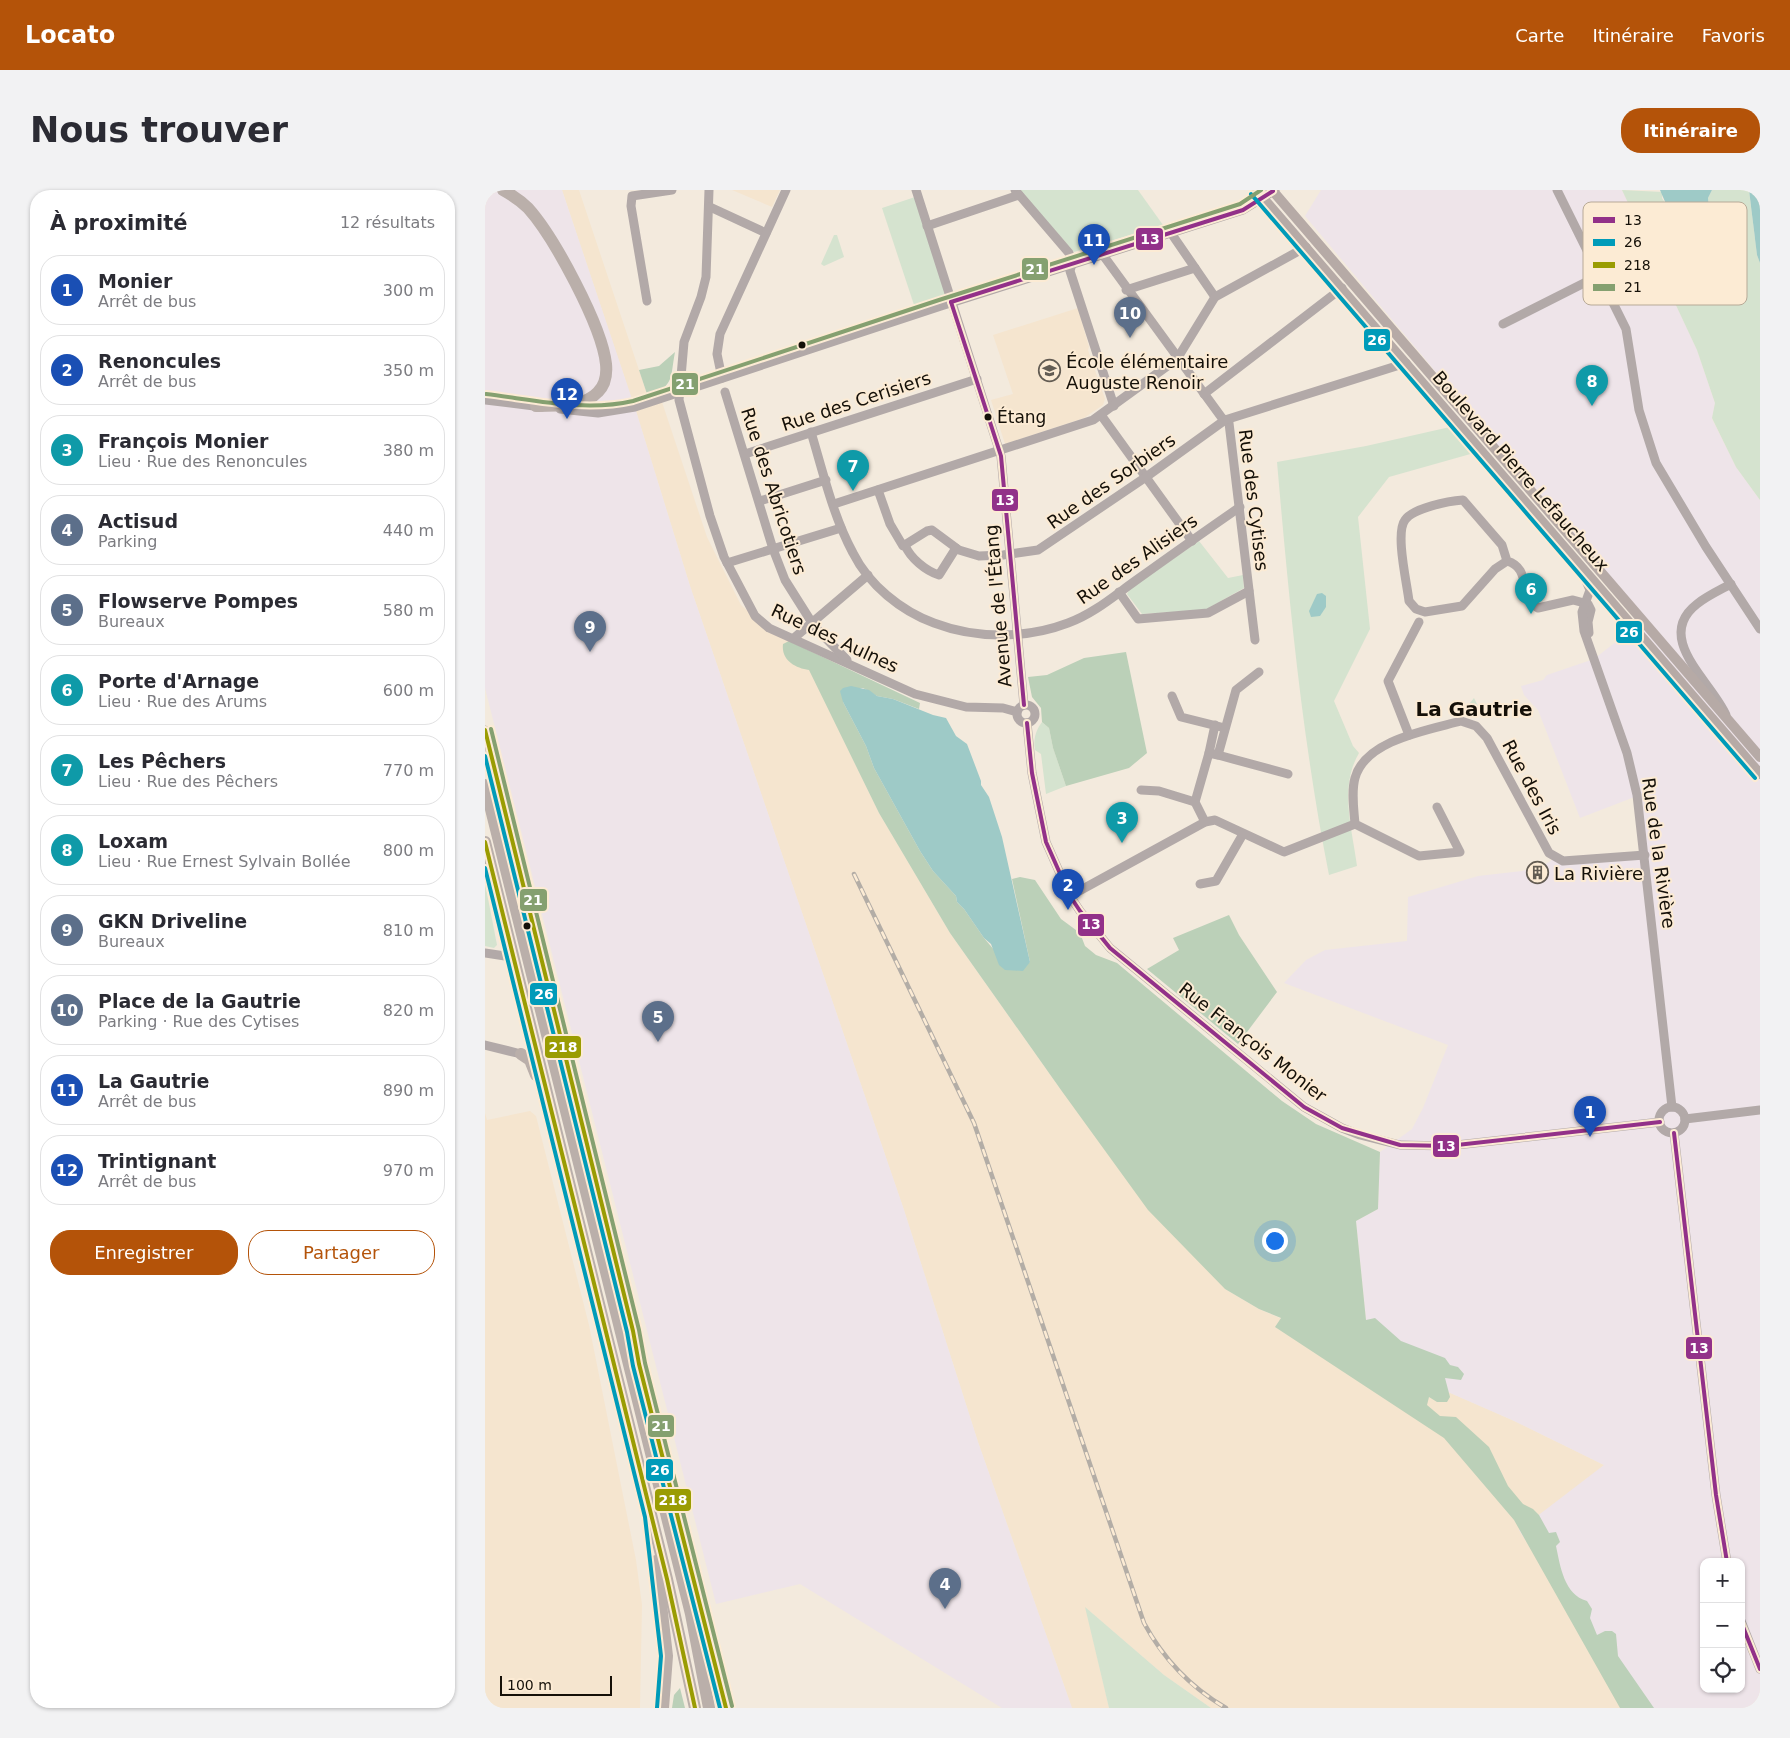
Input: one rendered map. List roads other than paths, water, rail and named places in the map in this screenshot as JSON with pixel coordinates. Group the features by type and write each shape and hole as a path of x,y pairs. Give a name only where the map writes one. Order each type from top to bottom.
{"highway":[{"path":"503,190 529,210 566,267 581,294 607,365 604,382 591,398 578,403 536,406"},
{"path":"485,785 691,1614 709,1708"},
{"path":"485,842 651,1516 692,1687 695,1708"},
{"path":"489,859 505,956"},
{"path":"521,1054 530,1060 535,1070 567,1202 597,1294"},
{"path":"651,1516 667,1656 663,1708"},
{"path":"691,1614 704,1655 715,1708"}],"main road":[{"name":"Boulevard Pierre Lefaucheux","path":"1274,190 1760,756"},
{"name":"Boulevard Pierre Lefaucheux","path":"1259,193 1562,542 1760,774"}],"street":[{"path":"647,301 631,206 632,196 672,190"},
{"name":"Rue des Aulnes","path":"709,190 705,277 701,297 683,342 679,393 709,516 727,564 759,621 915,694 966,707 1021,709"},
{"path":"722,378 717,354 718,340 786,190"},
{"name":"Avenue de l'Étang","path":"916,190 1000,452 1017,633 1021,709 1019,720 1027,723 1034,718 1035,712 1032,707 1021,709"},
{"path":"487,401 591,413 606,413 679,393 951,302 1243,210 1259,193 1274,190"},
{"path":"1557,190 1583,241"},
{"path":"927,226 1017,193 1069,253 1072,264 1070,271 1114,406"},
{"path":"709,208 766,232"},
{"path":"1171,233 1215,297"},
{"path":"834,504 1000,452 1085,423 1101,415 1177,358 1215,297 1306,247"},
{"name":"Rue des Cytises","path":"1103,255 1177,358 1229,423 1241,507 1255,640"},
{"path":"1127,290 1195,268"},
{"path":"1503,324 1583,284"},
{"path":"1204,394 1342,288"},
{"path":"1614,305 1626,329 1639,410 1656,463 1760,629"},
{"name":"Rue des Sorbiers","path":"905,545 927,530 931,530 956,548 979,556 1009,555 1038,550 1146,477 1225,420 1406,362"},
{"name":"Rue des Cerisiers","path":"745,454 977,379"},
{"name":"Rue des Abricotiers","path":"725,392 760,501 773,549 791,590 813,624 855,666"},
{"path":"1101,415 1192,540"},
{"name":"Rue des Alisiers","path":"811,432 841,528 853,555 868,575 886,595 923,619 971,634 1017,633 1067,624 1091,612 1241,507"},
{"path":"760,501 826,480"},
{"path":"878,490 893,530 913,557 939,575 956,548"},
{"path":"1463,500 1502,545 1507,561 1495,569 1462,606 1425,612 1416,609 1409,600 1401,533 1403,521 1414,512 1451,501 1463,500"},
{"path":"727,564 841,528"},
{"name":"Rue de la Rivière","path":"1562,542 1568,557 1589,584 1590,590 1584,603 1588,604 1591,610 1588,622 1588,638 1627,753 1637,796 1672,1108"},
{"path":"1507,561 1516,564 1520,569 1531,602 1535,606 1544,608 1573,600 1584,603"},
{"path":"794,638 813,624 868,575"},
{"path":"1726,715 1720,701 1694,667 1682,646 1680,636 1687,615 1696,604 1731,584"},
{"path":"1119,592 1138,619 1208,613 1249,591"},
{"path":"1409,735 1388,681 1419,622"},
{"path":"1195,802 1225,728 1236,690 1259,672"},
{"path":"1172,696 1181,716 1225,728"},
{"name":"Rue des Iris","path":"1355,824 1354,780 1358,769 1373,752 1409,735 1461,721 1476,726 1487,738 1549,853 1563,862 1645,855"},
{"name":"Rue François Monier","path":"1027,723 1039,818 1046,842 1070,896 1110,948 1304,1107 1360,1136 1400,1145 1448,1146 1660,1122"},
{"path":"1213,754 1215,725"},
{"path":"485,730 633,1331 639,1364 726,1708"},
{"path":"1213,754 1288,774"},
{"path":"1141,790 1159,791 1195,802 1205,822"},
{"path":"1070,896 1205,822 1215,820 1283,852 1355,824 1419,856 1460,852 1437,807"},
{"path":"1200,884 1216,881 1243,834"},
{"path":"485,953 505,956"},
{"path":"485,1045 521,1054"},
{"path":"1672,1108 1681,1110 1685,1119 1682,1130 1674,1133 1666,1132 1660,1122 1662,1113 1672,1108"},
{"path":"1685,1119 1760,1110"},
{"path":"1674,1133 1716,1495 1726,1558"},
{"path":"1745,1631 1760,1669"}],"water":[{"path":"1660,190 1712,190 1708,198 1708,202 1665,202"},
{"path":"1749,190 1760,190 1760,263 1757,255"},
{"path":"1322,593 1326,596 1326,607 1320,616 1311,617 1309,611 1317,594"},
{"path":"851,686 869,690 877,696 893,699 933,715 946,718 956,736 967,744 981,785 989,797 1002,837 1030,962 1023,971 1005,970 999,965 991,944 984,938 957,902 956,896 933,871 920,851 874,768 866,746 843,702 840,691"}],"railway":[{"path":"854,874 974,1123 1144,1623 1169,1661 1190,1682 1226,1708"}],"place":[{"name":"La Gautrie","path":"1094,265"},
{"name":"Place de la Gautrie","path":"1130,338"},
{"name":"École élémentaire Auguste Renoir","path":"1050,371"},
{"name":"Loxam","path":"1592,406"},
{"name":"Étang","path":"988,417"},
{"name":"Trintignant","path":"567,419"},
{"name":"Les Pêchers","path":"853,491"},
{"name":"Porte d'Arnage","path":"1531,614"},
{"name":"GKN Driveline","path":"590,652"},
{"name":"François Monier","path":"1122,843"},
{"name":"La Rivière","path":"1538,873"},
{"name":"Renoncules","path":"1068,910"},
{"name":"Flowserve Pompes","path":"658,1042"},
{"name":"Monier","path":"1590,1137"},
{"name":"Actisud","path":"945,1609"}],"district":[{"name":"La Gautrie","path":"1474,709"}]}
